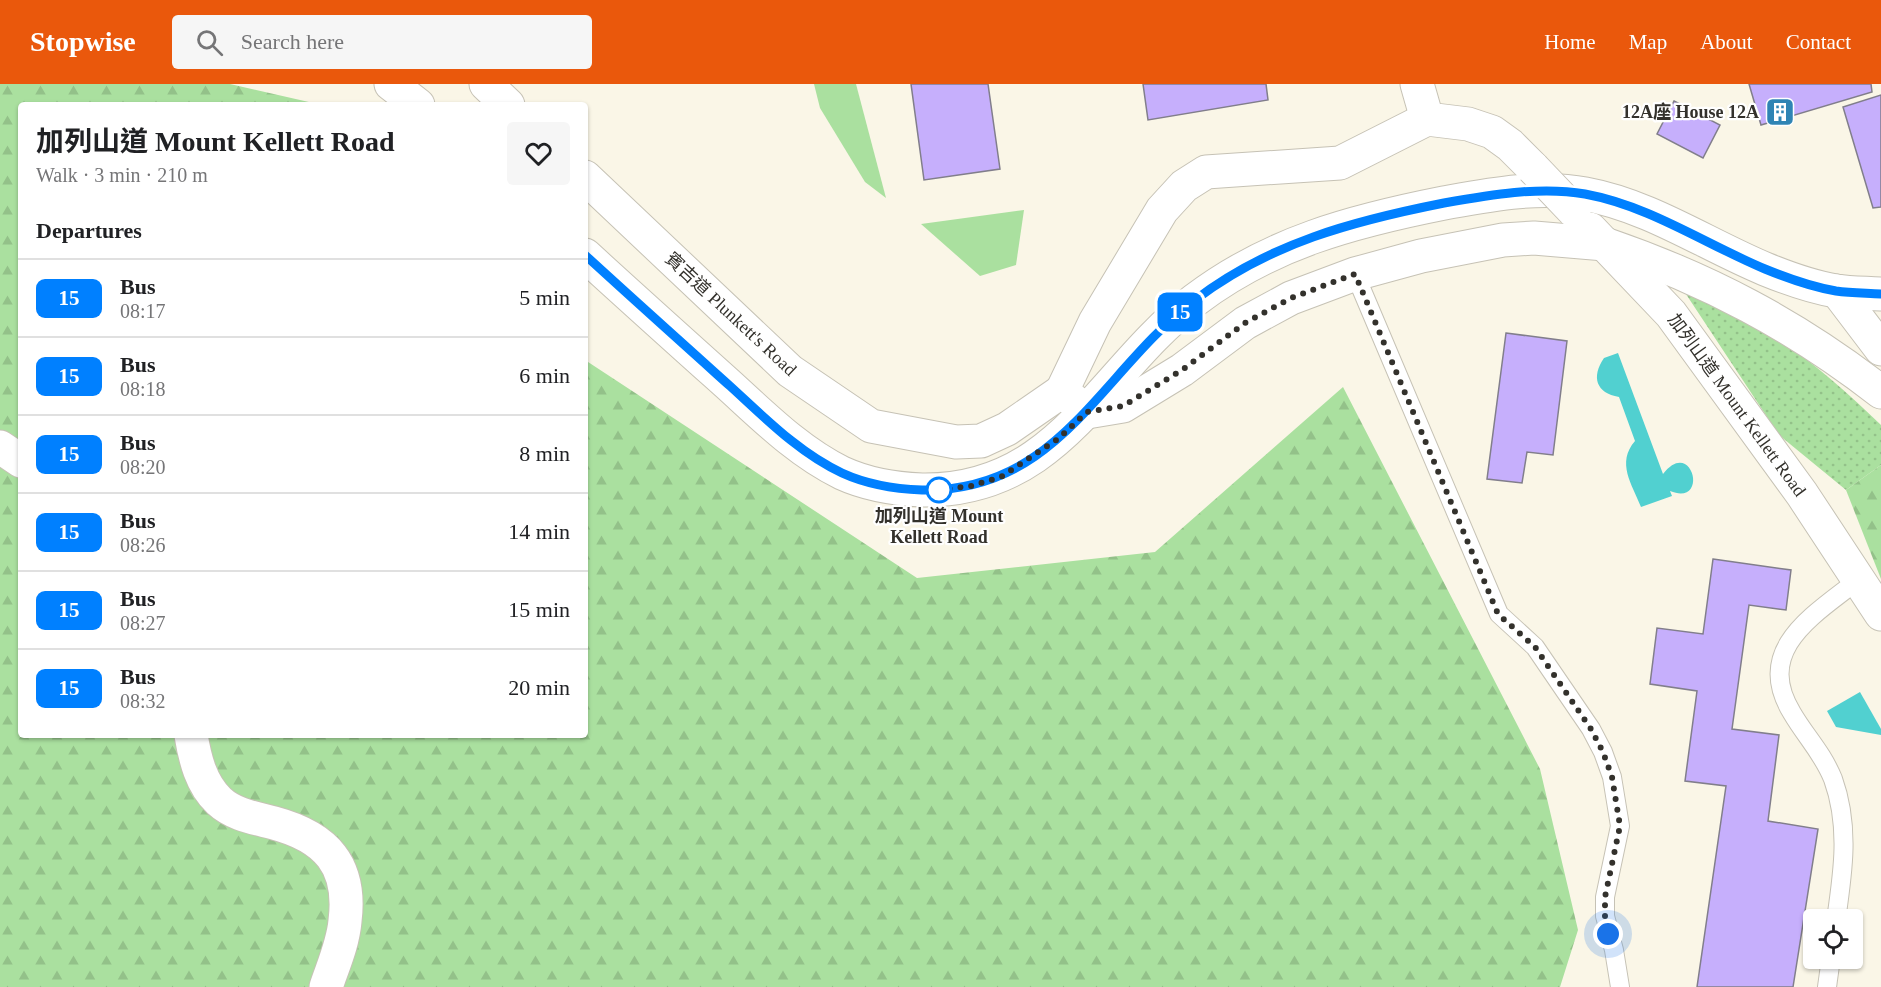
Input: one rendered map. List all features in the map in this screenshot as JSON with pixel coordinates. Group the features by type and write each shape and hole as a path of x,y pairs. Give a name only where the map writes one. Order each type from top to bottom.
{"street":[{"path":"392,84 414,102"},
{"path":"486,84 505,102"},
{"path":"1417,84 1427,119"},
{"name":"加列山道 Mount Kellett Road","path":"1427,119 1468,124 1492,132 1510,145 1671,314 1802,494 1881,614"},
{"name":"賓吉道 Plunkett's Road","path":"588,180 790,371 871,426 956,442 981,441 1007,429 1062,391 1095,322 1162,210 1184,186 1206,172 1340,163 1427,119"},
{"path":"588,258 796,444 825,464 860,480 908,489 939,490 971,486 1001,477 1058,439 1087,412 1134,357 1167,323 1195,300 1262,257 1293,243 1330,231 1445,203 1528,192 1554,191 1584,194 1622,204 1675,225 1763,268 1800,282 1837,291 1881,294"},
{"path":"1062,391 1087,412 1123,406 1182,370 1245,323 1291,298 1355,274 1421,256 1503,240 1534,238 1605,244 1667,266 1756,308 1803,336 1881,392"},
{"path":"1837,291 1881,349"},
{"path":"0,447 18,459"},
{"path":"192,738 201,774 207,787 221,803 246,816 281,825 307,836 320,844 336,861 345,880 345,924 326,987"}],"lane":[{"path":"1355,274 1498,614 1535,647 1591,729 1603,752 1612,777 1620,826 1605,897 1605,916 1620,987"},
{"path":"1837,909 1845,845 1842,812 1833,780 1819,750 1792,714 1782,693 1779,670 1785,647 1799,628 1858,580"},
{"path":"1827,987 1829,969"}],"green space":[{"path":"0,84 230,84 309,102 18,102 18,738 588,738 588,362 917,578 1155,552 1343,387 1540,769 1578,930 1560,987 0,987"},
{"path":"814,84 856,84 886,198 865,182 820,108"},
{"path":"1024,210 1016,265 980,276 921,224"},
{"path":"1676,279 1786,344 1855,401 1881,425 1881,465 1846,490 1779,435"},
{"path":"1881,465 1881,579 1846,490"}],"water":[{"path":"1618,353 1663,474 1673,464 1682,463 1689,467 1692,474 1693,483 1690,490 1682,493 1670,491 1672,496 1641,507 1630,482 1626,465 1629,449 1635,441 1619,397 1605,392 1597,378 1604,358"},
{"path":"1860,692 1881,729 1881,735 1836,727 1827,711"}],"building":[{"path":"911,84 988,84 1000,169 924,180"},
{"path":"1143,84 1266,84 1268,100 1148,120"},
{"name":"12A座 House 12A","path":"1749,84 1871,84 1872,92 1761,125"},
{"path":"1881,95 1881,207 1873,208 1843,107"},
{"path":"1674,101 1720,125 1703,158 1657,134"},
{"path":"1506,333 1567,341 1553,455 1527,452 1522,483 1487,479"},
{"path":"1713,559 1791,570 1786,610 1749,605 1732,729 1779,735 1768,821 1818,829 1805,909 1803,909 1803,924 1793,987 1697,987 1726,786 1685,781 1697,691 1650,684 1657,628 1703,634"}],"bus line":[{"name":"15","path":"588,258 770,422 818,459 860,480 884,486 939,490 971,486 1001,477 1058,439 1087,412 1147,342 1167,323 1195,300 1262,257 1293,243 1330,231 1445,203 1528,192 1554,191 1584,194 1622,204 1675,225 1763,268 1800,282 1837,291 1881,294"}],"place":[{"name":"12A座 House 12A","path":"1780,112"},
{"name":"加列山道 Mount Kellett Road","path":"939,490"}],"route":[{"path":"939,490 971,486 1001,477 1058,439 1087,412 1123,406 1182,370 1245,323 1291,298 1355,274 1498,614 1535,647 1591,729 1603,752 1612,777 1620,826 1605,897 1608,934"}]}
